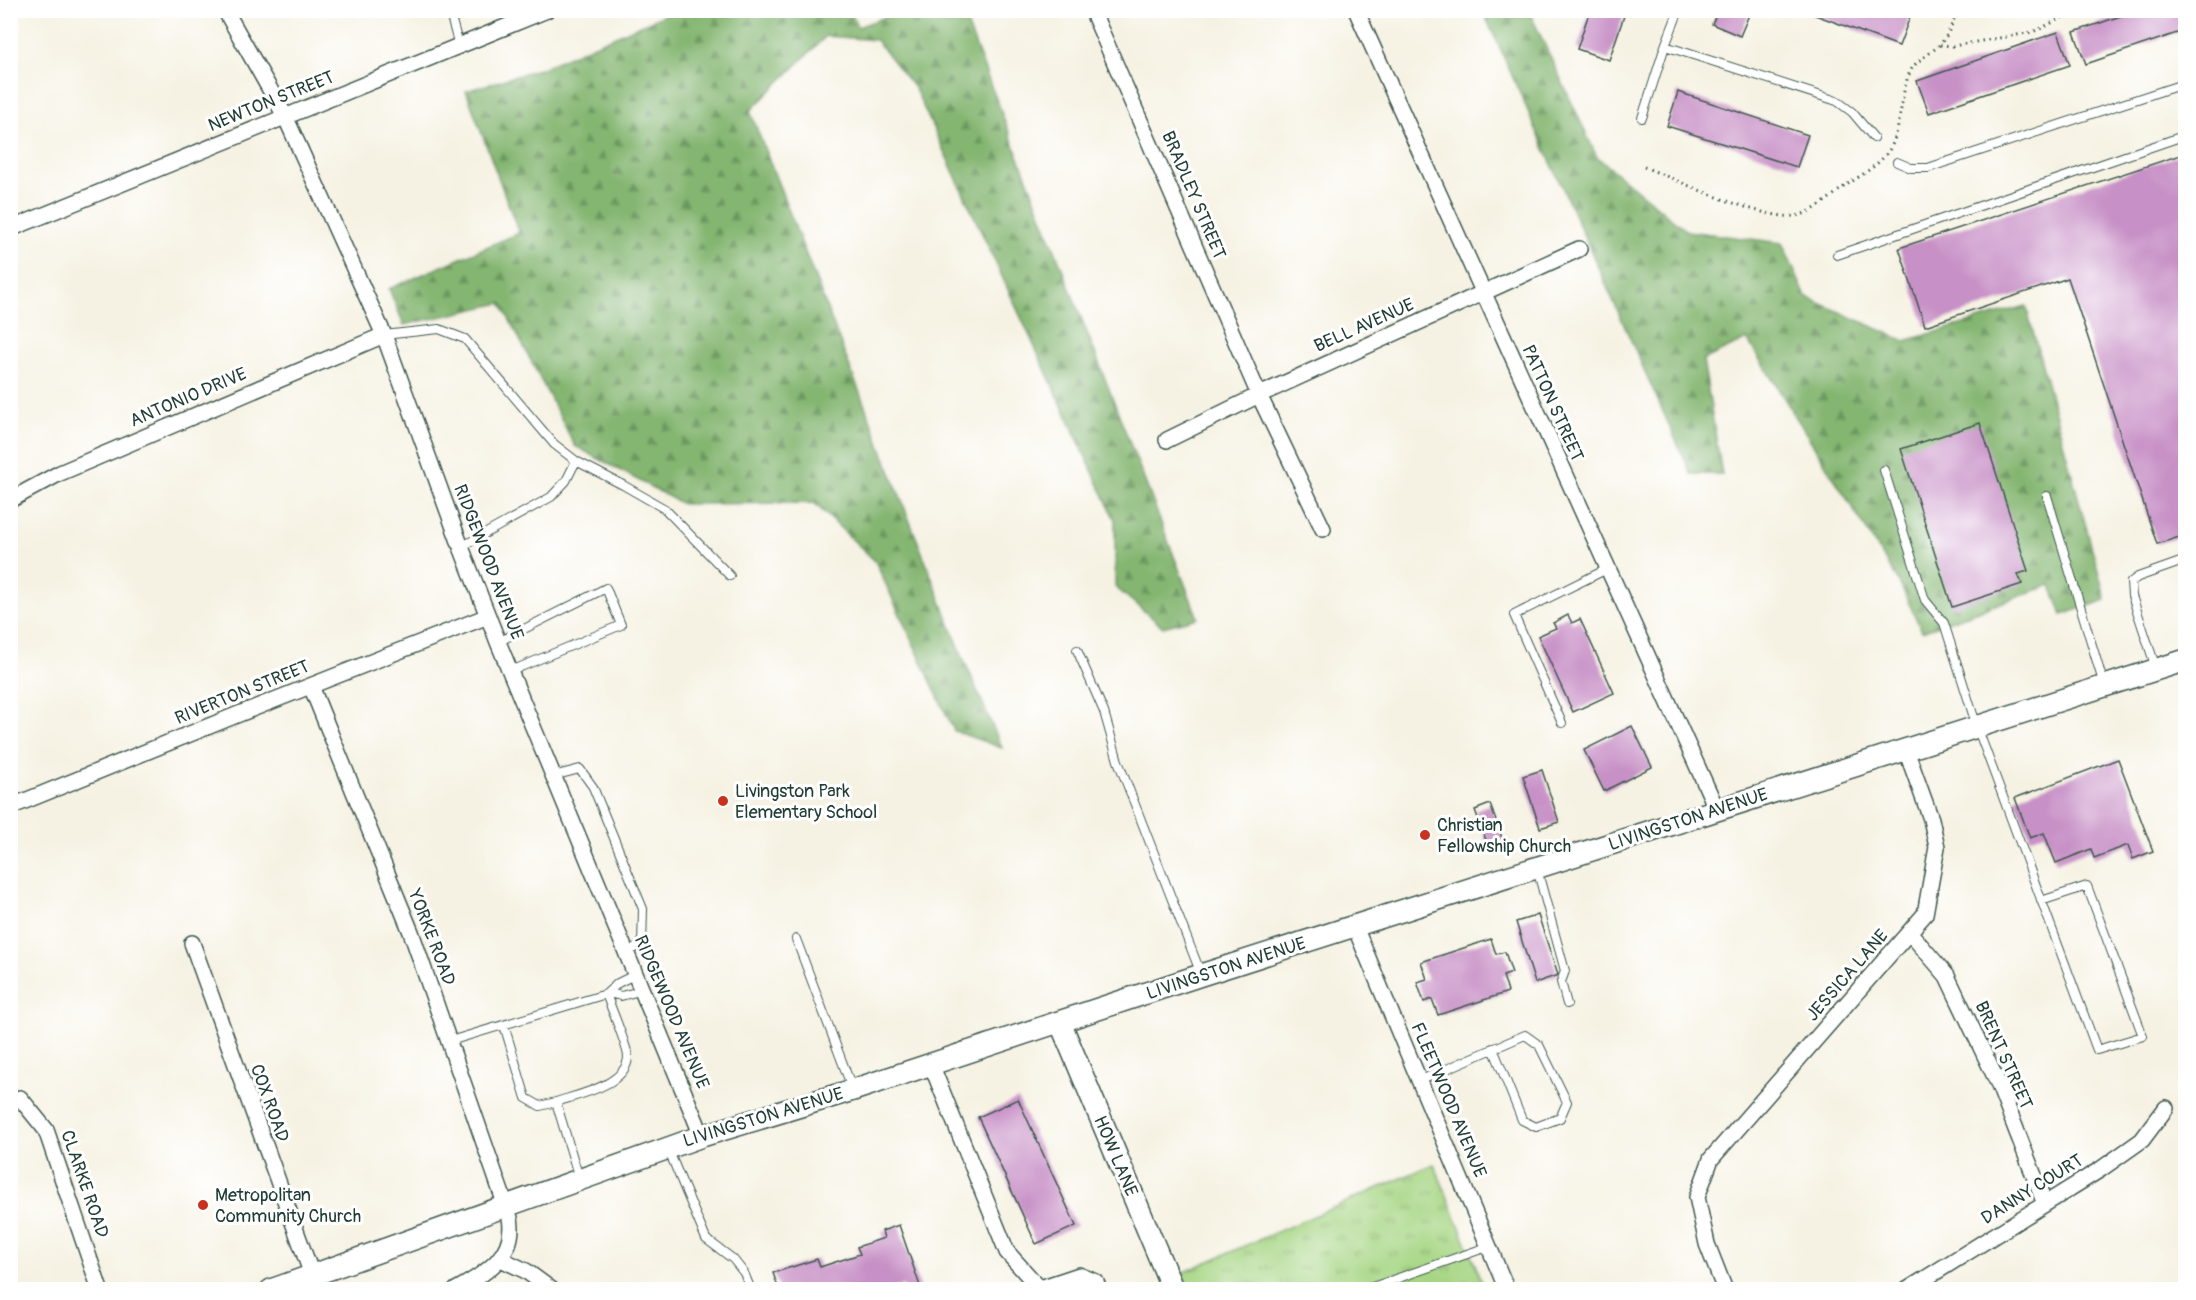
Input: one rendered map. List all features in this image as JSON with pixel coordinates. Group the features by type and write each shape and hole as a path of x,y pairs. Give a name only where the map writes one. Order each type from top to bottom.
{"main road":[{"name":"LIVINGSTON AVENUE","path":"271,1290 702,1136 931,1065 1201,975 2186,660"},
{"name":"HOW LANE","path":"1060,1022 1173,1290"}],"street":[{"name":"RIDGEWOOD AVENUE","path":"225,10 285,116 384,335 498,642 512,671 702,1136"},
{"name":"NEWTON STREET","path":"10,229 547,10"},
{"name":"BRADLEY STREET","path":"1092,10 1259,395 1323,529"},
{"name":"PATTON STREET","path":"1356,10 1717,810"},
{"name":"BELL AVENUE","path":"1167,441 1259,395 1579,249"},
{"name":"ANTONIO DRIVE","path":"10,500 60,473 384,335"},
{"name":"RIVERTON STREET","path":"10,807 489,616"},
{"name":"YORKE ROAD","path":"311,686 411,932 507,1206 512,1230 508,1246 501,1259"},
{"name":"JESSICA LANE","path":"1725,1290 1707,1244 1698,1197 1711,1159 1925,914 1937,847 1931,819 1906,750"},
{"name":"FLEETWOOD AVENUE","path":"1355,927 1507,1290"},
{"name":"BRENT STREET","path":"1910,933 1947,976 1998,1083 2045,1204"},
{"name":"COX ROAD","path":"192,943 312,1275"},
{"path":"931,1065 1007,1252 1041,1289 1079,1275 1096,1282 1099,1290"},
{"name":"CLARKE ROAD","path":"20,1098 46,1130 100,1290"},
{"name":"DANNY COURT","path":"1907,1290 2102,1169 2142,1140 2166,1108"},
{"path":"456,1290 501,1259 526,1271 552,1290"}],"lane":[{"path":"449,10 459,46"},
{"path":"1642,118 1679,10"},
{"path":"1665,46 1837,101 1852,112 1874,138"},
{"path":"1897,162 1911,168 1928,168 2186,83"},
{"path":"1837,255 2186,135"},
{"path":"384,335 439,329 465,339 554,444 576,461 665,509 730,576"},
{"path":"461,547 551,497 566,481 576,461"},
{"path":"1884,470 1925,600 1944,623 1977,727 2041,902 2097,1050 2143,1036 2086,886 2041,902"},
{"path":"2048,496 2105,686"},
{"path":"2157,670 2132,596 2131,582 2138,577 2186,560"},
{"path":"1562,723 1514,615 1607,569"},
{"path":"498,642 606,588 621,625 512,671"},
{"path":"1077,650 1104,712 1118,761 1162,869 1201,975"},
{"path":"553,776 580,769 593,787 620,850 643,909 642,945 626,952"},
{"path":"1537,868 1565,971 1562,982 1567,1004"},
{"path":"796,939 853,1090"},
{"path":"450,1041 608,993 618,983 636,974"},
{"path":"608,993 621,996 643,990"},
{"path":"504,1025 526,1098 540,1106 556,1102 610,1083 623,1070 628,1057 608,993"},
{"path":"1419,1081 1493,1048 1525,1035 1539,1045 1567,1102 1560,1118 1536,1126 1522,1120 1493,1048"},
{"path":"556,1102 580,1179"},
{"path":"667,1148 706,1239 733,1259 744,1273 751,1290"},
{"path":"1364,1290 1490,1246"}],"path":[{"path":"1644,166 1744,206 1773,214 1794,216 1821,204 1886,154 1894,137 1908,76 1918,62 1940,45 1957,10"},
{"path":"2069,10 2070,16"},
{"path":"1940,45 1953,46 2028,33 2058,18 2105,10"},
{"path":"1874,138 1886,154 1897,162"}],"green space":[{"path":"673,11 849,11 858,27 901,11 962,11 1198,618 1163,627 1115,587 1115,520 915,89 876,40 826,36 750,111 962,655 1002,748 954,731 875,561 814,503 682,504 575,446 501,303 404,325 389,289 519,233 466,91 542,68"},
{"path":"1483,11 1529,11 1597,157 1687,231 1782,243 1806,297 1905,341 2026,306 2106,600 2062,615 2051,585 1922,631 1899,582 1747,339 1703,360 1722,474 1691,474"},
{"path":"1434,1164 1485,1289 1189,1289 1182,1273"}],"building":[{"path":"1590,10 1626,10 1609,60 1577,49"},
{"path":"1718,10 1751,10 1740,36 1712,24"},
{"path":"1802,10 1901,10 1911,14 1899,46"},
{"path":"2138,10 2186,10 2186,30 2086,64 2074,32"},
{"path":"2058,32 2070,65 1929,113 1917,81"},
{"path":"1678,92 1808,135 1797,167 1667,126"},
{"path":"2186,153 2186,535 2157,544 2068,278 1925,326 1899,248"},
{"path":"1980,423 2028,571 2018,574 2022,584 1952,607 1901,449"},
{"path":"1568,615 1572,623 1580,619 1614,693 1573,712 1538,636 1556,628 1553,623"},
{"path":"1632,726 1652,767 1604,791 1584,750"},
{"path":"2118,759 2153,851 2133,859 2128,845 2094,858 2091,849 2056,863 2044,833 2030,838 2015,798"},
{"path":"1542,770 1559,822 1540,828 1523,776"},
{"path":"1490,804 1503,841 1488,846 1475,810"},
{"path":"1538,915 1558,975 1535,983 1516,922"},
{"path":"1491,939 1496,954 1505,952 1512,973 1503,976 1508,992 1438,1015 1432,999 1424,1002 1417,982 1427,979 1421,962"},
{"path":"1018,1099 1076,1226 1036,1244 978,1117"},
{"path":"899,1225 920,1286 911,1290 904,1290 903,1285 889,1290 779,1290 773,1273 817,1259 820,1267 860,1254 857,1247 884,1238 882,1231"}],"place":[{"name":"Livingston Park Elementary School","path":"723,801"},
{"name":"Christian Fellowship Church","path":"1425,835"},
{"name":"Metropolitan Community Church","path":"203,1205"}]}
